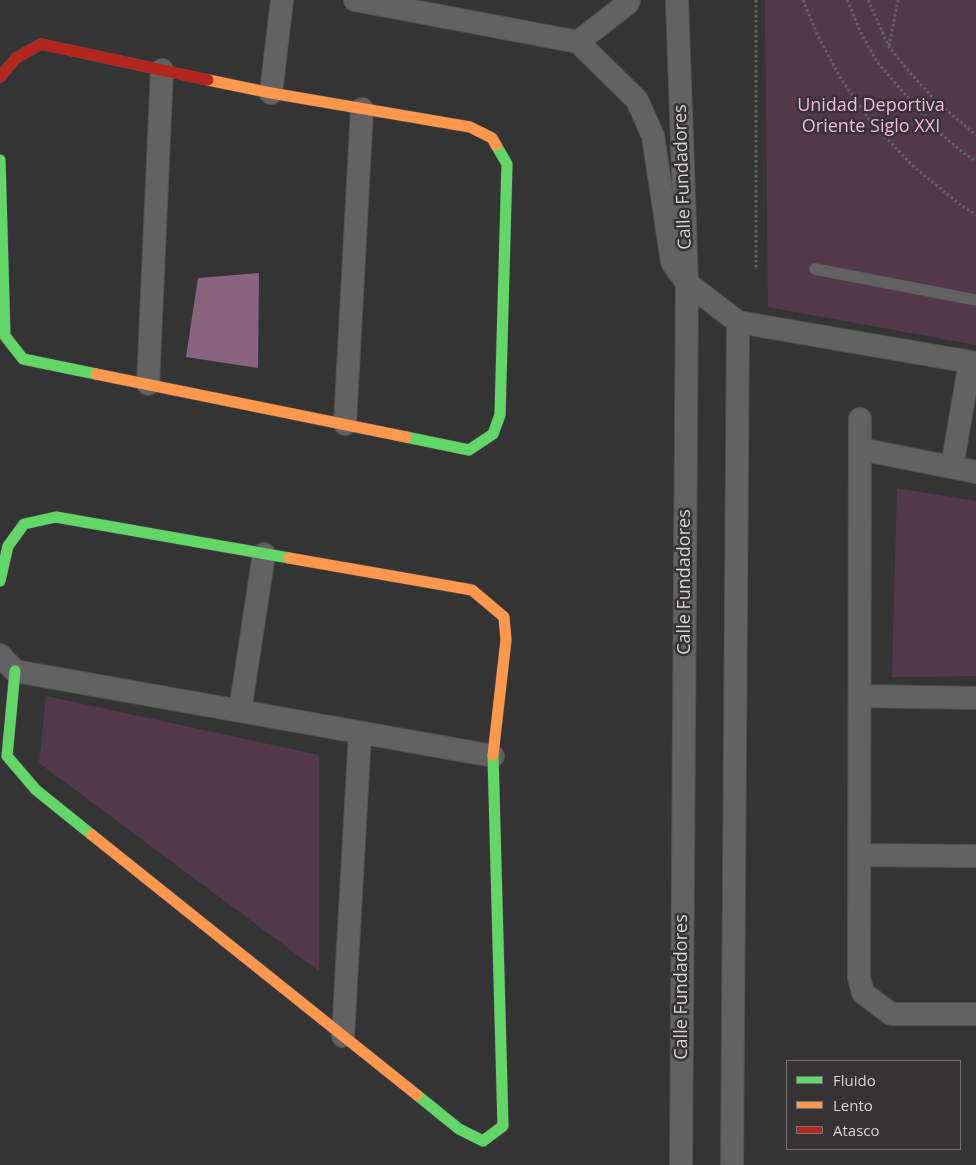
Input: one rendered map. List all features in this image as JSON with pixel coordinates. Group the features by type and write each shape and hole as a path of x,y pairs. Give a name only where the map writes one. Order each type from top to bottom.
{"street":[{"path":"270,93 282,0"},
{"path":"355,0 578,42 637,100 653,136 672,262 687,283 738,322 973,362 952,467"},
{"path":"578,42 628,3 629,0"},
{"name":"Calle Fundadores","path":"677,0 687,283 681,1165"},
{"path":"0,77 16,58 41,44 270,93 470,127 492,138 507,164 500,415 493,434 469,450 23,359 5,336 0,160"},
{"path":"148,384 162,70"},
{"path":"345,424 362,109"},
{"path":"732,1165 738,322"},
{"path":"860,419 859,978 864,994 891,1014 976,1014"},
{"path":"860,449 976,472"},
{"path":"0,581 8,546 24,524 56,517 472,590 504,617 506,640 494,756 503,1126 483,1141 459,1129 36,790 7,756 7,663 240,711 494,756"},
{"path":"240,711 264,554"},
{"path":"860,696 976,698"},
{"path":"343,1036 360,733"},
{"path":"860,855 976,856"}],"lane":[{"path":"815,269 976,300"}],"path":[{"path":"756,0 756,270"},
{"path":"803,0 817,34 841,79 872,123 919,171 976,216"},
{"path":"848,0 861,33 877,62 937,131 965,154 976,160"},
{"path":"868,0 889,47 937,102 976,135"},
{"path":"889,47 898,0"}],"green space":[{"name":"Unidad Deportiva Oriente Siglo XXI","path":"765,0 976,0 976,345 768,307"},
{"path":"897,488 976,501 976,676 892,677"},
{"path":"46,696 319,755 319,971 39,763"}],"shaded area":[{"path":"259,273 258,368 186,357 198,278"}],"traffic: fast":[{"path":"406,437 469,450 493,434 500,415 507,164 496,145"},
{"path":"0,160 5,336 23,359 96,374"},
{"path":"0,581 8,546 24,524 56,517 289,558"},
{"path":"15,671 7,756 36,790 92,835"},
{"path":"417,1095 459,1129 483,1141 503,1126 493,755"}],"traffic: slow":[{"path":"208,80 271,93 470,127 492,138 496,145"},
{"path":"96,374 406,437"},
{"path":"289,558 472,590 504,617 506,640 493,755"},
{"path":"92,835 417,1095"}],"traffic: jam":[{"path":"0,77 16,58 41,44 208,80"}]}
